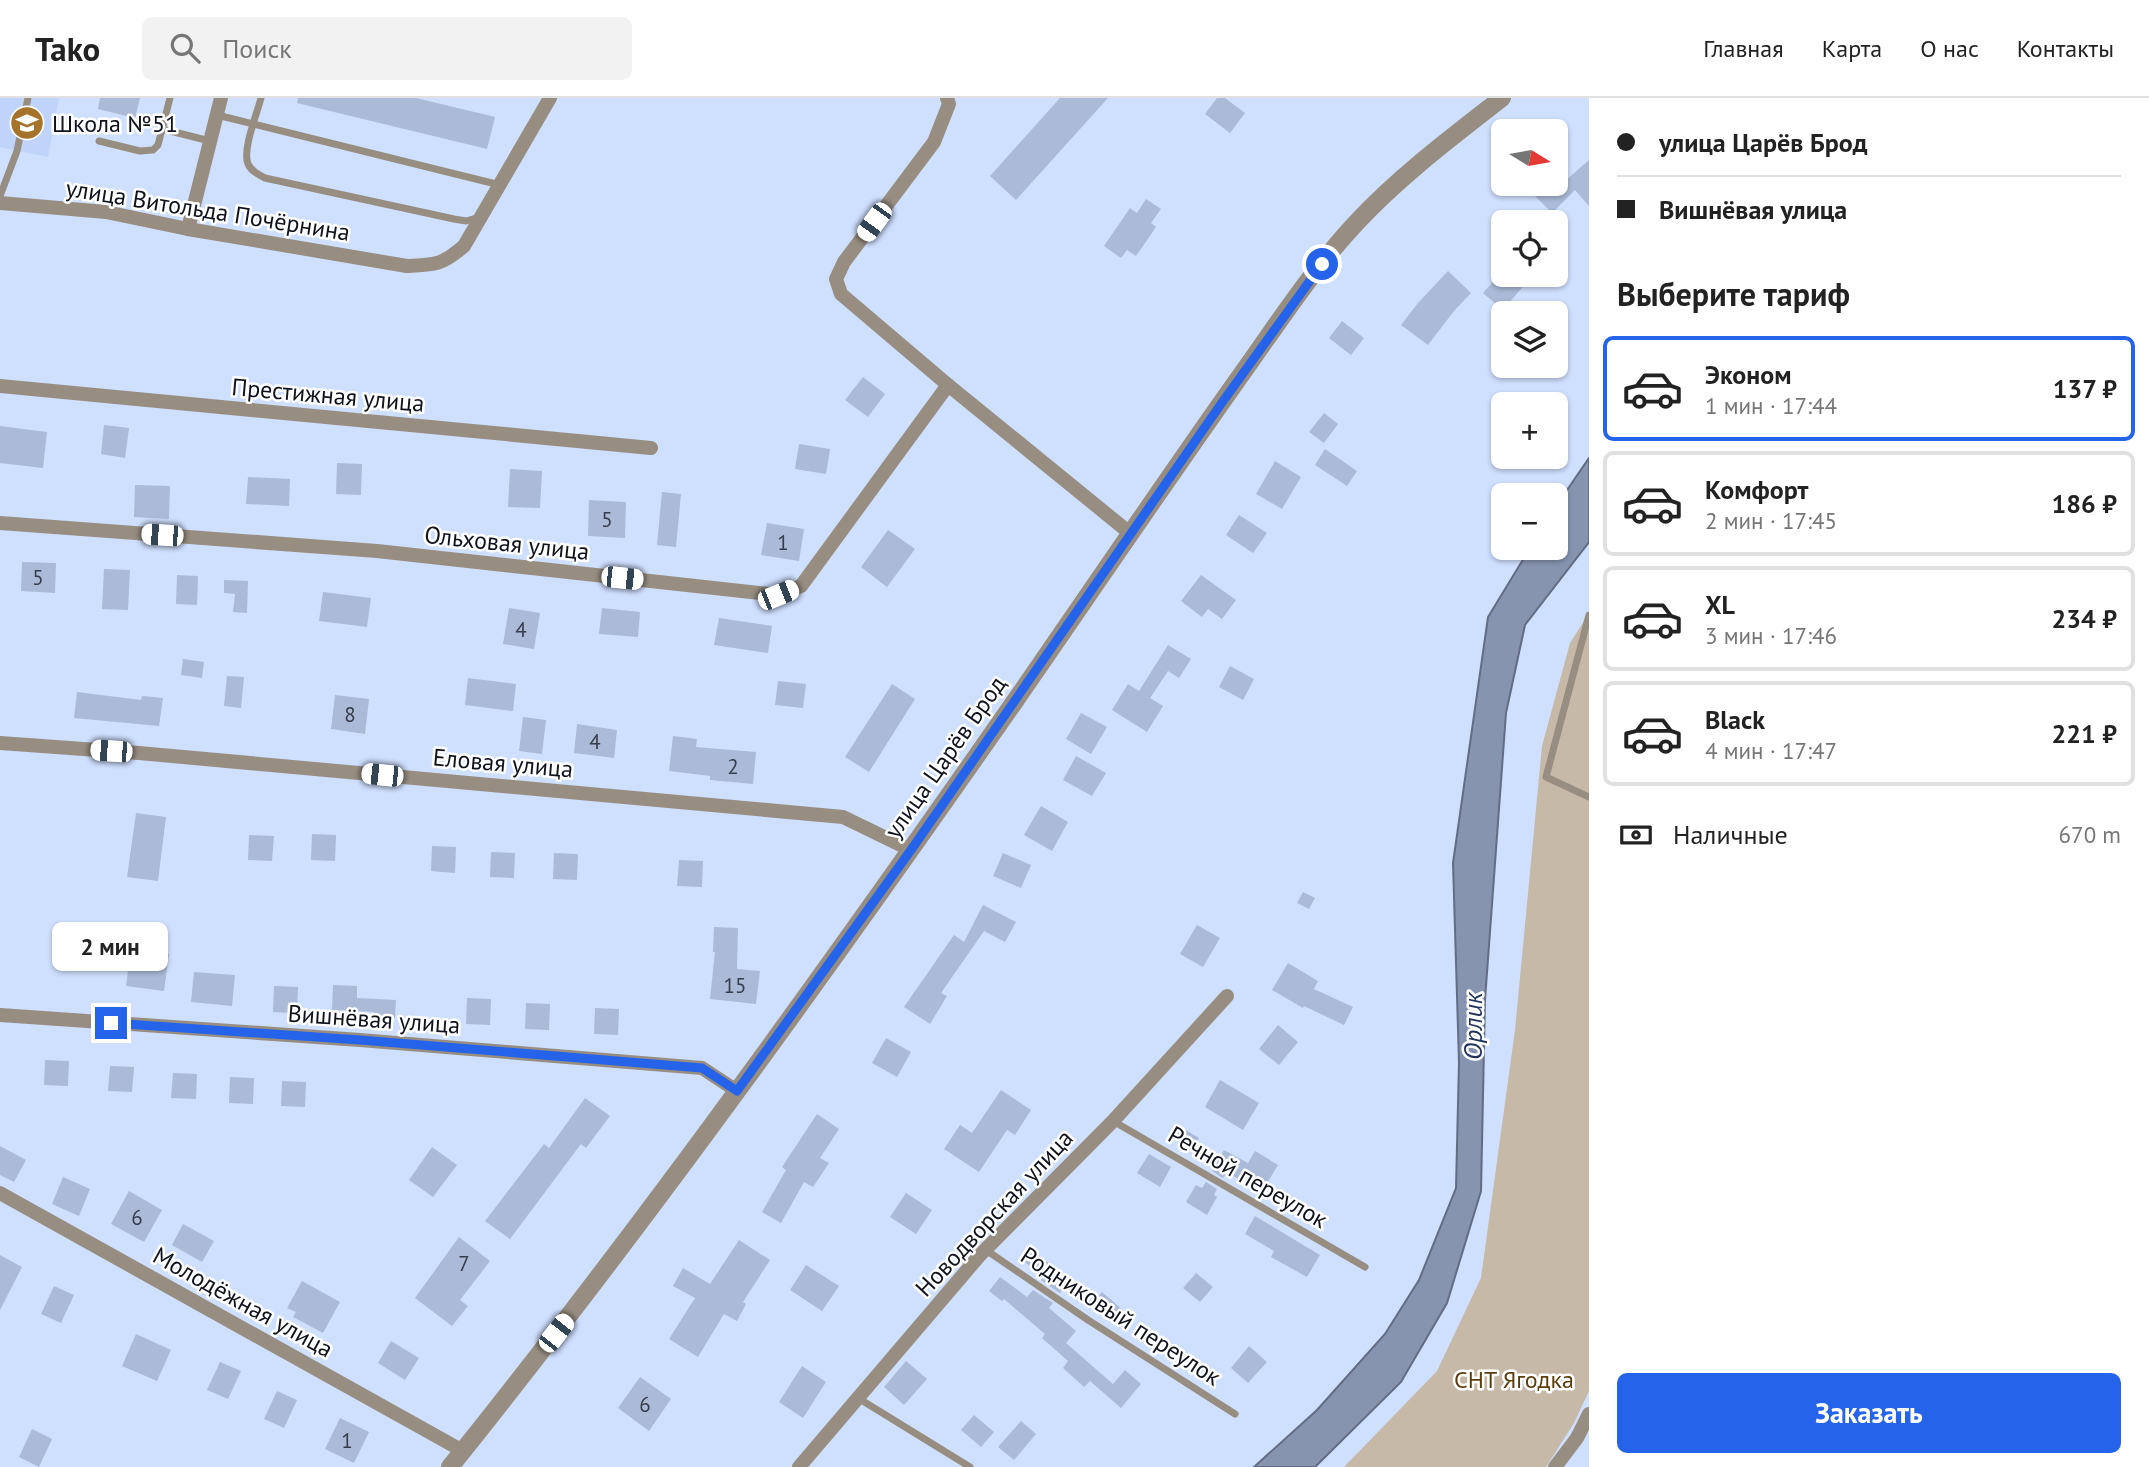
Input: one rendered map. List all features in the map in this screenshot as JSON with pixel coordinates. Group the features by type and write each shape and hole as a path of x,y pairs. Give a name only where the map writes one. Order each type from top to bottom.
{"street":[{"path":"188,229 221,98"},
{"name":"улица Витольда Почёрнина","path":"0,203 106,212 188,229 407,266 436,265 451,258 464,246 550,98"},
{"path":"947,98 949,104 934,142 844,262 836,279 841,294 1131,534"},
{"name":"улица Царёв Брод","path":"450,1467 602,1273 737,1091 911,850 1229,393 1335,247 1381,197 1502,98"},
{"name":"Ольховая улица","path":"0,523 377,551 778,595 801,586 948,385"},
{"name":"Престижная улица","path":"0,386 651,448"},
{"name":"Еловая улица","path":"0,743 139,753 843,817 911,850"},
{"name":"Новодворская улица","path":"799,1467 986,1250 1112,1121 1227,996"},
{"name":"Вишнёвая улица","path":"0,1015 360,1040 702,1068 737,1091"},
{"name":"Молодёжная улица","path":"0,1193 463,1451"},
{"path":"1555,1467 1577,1438 1589,1414"}],"lane":[{"path":"0,196 17,150 27,98"},
{"path":"99,141 153,150 158,145 170,98"},
{"path":"261,98 246,153 248,163 257,174 265,178 454,219 466,221 482,216"},
{"path":"217,114 500,185"},
{"path":"162,129 210,141"},
{"path":"1589,615 1546,777 1589,797"},
{"name":"Речной переулок","path":"1112,1121 1365,1267"},
{"name":"Родниковый переулок","path":"986,1250 1088,1320 1235,1414"},
{"path":"859,1398 970,1467"}],"shaded area":[{"name":"Школа №51","path":"0,98 59,98 48,157 0,147"}],"green space":[{"name":"СНТ Ягодка","path":"1589,613 1589,1391 1574,1423 1546,1467 1344,1467 1437,1371 1481,1278 1515,1030 1542,746 1570,643"}],"water":[{"name":"Орлик","path":"1589,458 1589,542 1525,625 1506,713 1485,1000 1481,1191 1447,1303 1401,1382 1315,1467 1254,1467 1317,1410 1385,1334 1419,1280 1456,1188 1459,1062 1453,863 1488,617 1523,560 1568,560 1568,489"}],"building":[{"path":"100,98 140,98 135,118 98,109"},
{"path":"298,98 416,98 495,117 487,149 297,103"},
{"path":"1060,98 1108,98 1016,200 990,176"},
{"path":"1217,98 1225,98 1245,113 1230,133 1205,114"},
{"path":"1589,160 1589,206 1575,190 1555,210 1549,210 1535,196 1568,196 1568,178"},
{"path":"1146,199 1161,209 1151,223 1156,227 1136,256 1127,250 1121,258 1104,246 1130,208 1137,213"},
{"path":"1448,271 1471,293 1428,345 1401,325"},
{"path":"1491,284 1491,287 1523,287 1511,301 1492,301 1483,293"},
{"path":"1342,321 1364,338 1351,355 1329,338"},
{"path":"863,377 885,394 868,417 845,400"},
{"path":"1324,413 1338,424 1324,443 1309,432"},
{"path":"104,425 129,428 125,458 101,454"},
{"path":"0,426 47,432 43,468 0,463"},
{"path":"799,444 830,449 826,474 795,469"},
{"path":"1325,449 1357,471 1347,486 1315,465"},
{"path":"1275,461 1301,477 1282,509 1256,494"},
{"path":"337,463 362,464 361,495 336,494"},
{"path":"510,469 542,471 540,508 508,507"},
{"path":"248,477 290,479 289,506 246,504"},
{"path":"135,485 170,486 169,519 134,517"},
{"path":"662,492 681,494 676,547 657,545"},
{"path":"589,500 626,502 625,538 588,536"},
{"path":"1239,515 1267,533 1253,553 1226,535"},
{"path":"767,523 804,529 799,561 761,555"},
{"path":"888,530 915,549 887,587 861,567"},
{"path":"22,562 56,563 55,593 21,591"},
{"path":"104,569 130,570 128,610 102,609"},
{"path":"177,575 198,576 197,605 176,604"},
{"path":"1201,575 1236,600 1222,619 1208,609 1202,617 1181,601"},
{"path":"224,580 248,581 247,613 233,612 235,594 224,593"},
{"path":"323,592 371,598 367,627 319,621"},
{"path":"509,608 540,613 534,649 503,644"},
{"path":"602,608 640,612 638,637 599,634"},
{"path":"719,618 772,626 768,653 714,645"},
{"path":"1168,645 1191,659 1179,678 1168,671 1150,698 1163,706 1147,732 1112,710 1128,684 1139,691"},
{"path":"183,659 204,662 202,678 181,675"},
{"path":"1230,666 1254,679 1243,700 1219,687"},
{"path":"227,676 244,677 241,708 224,706"},
{"path":"468,678 516,684 513,711 465,705"},
{"path":"778,681 806,684 803,708 775,705"},
{"path":"892,684 915,699 869,772 845,757"},
{"path":"77,692 141,700 142,696 163,698 159,726 74,718"},
{"path":"335,695 369,699 365,734 331,729"},
{"path":"1081,713 1107,727 1091,754 1066,739"},
{"path":"523,717 546,720 542,754 519,751"},
{"path":"577,724 617,730 614,758 574,753"},
{"path":"673,736 697,739 696,747 756,752 753,784 710,780 710,776 669,771"},
{"path":"1076,756 1106,773 1092,796 1063,780"},
{"path":"1041,806 1068,822 1052,851 1024,835"},
{"path":"136,813 166,817 158,881 127,877"},
{"path":"312,834 336,835 335,861 311,860"},
{"path":"249,835 274,836 272,861 248,860"},
{"path":"432,846 456,847 455,873 431,871"},
{"path":"491,852 515,853 514,878 490,877"},
{"path":"554,853 578,854 577,880 553,879"},
{"path":"1003,853 1031,865 1021,888 993,876"},
{"path":"679,860 703,861 702,887 677,886"},
{"path":"1303,892 1315,898 1309,909 1297,903"},
{"path":"983,905 1016,922 1005,942 984,931 941,993 947,996 930,1024 904,1007 954,935 964,942"},
{"path":"1197,925 1220,938 1203,967 1180,954"},
{"path":"714,927 738,928 737,969 760,971 756,1004 710,999 715,952"},
{"path":"131,949 169,954 164,991 126,986"},
{"path":"1288,963 1318,981 1314,989 1353,1007 1344,1025 1304,1006 1303,1008 1272,990"},
{"path":"194,972 235,975 232,1006 191,1002"},
{"path":"333,985 357,986 357,998 396,1000 395,1018 373,1016 374,1012 332,1010"},
{"path":"274,986 298,987 297,1013 273,1012"},
{"path":"467,998 491,999 490,1025 466,1024"},
{"path":"526,1003 550,1004 549,1030 525,1029"},
{"path":"595,1008 619,1009 618,1035 594,1034"},
{"path":"1278,1025 1298,1042 1279,1065 1259,1049"},
{"path":"886,1038 911,1052 897,1077 872,1063"},
{"path":"45,1060 69,1061 68,1086 44,1085"},
{"path":"110,1066 134,1067 132,1092 108,1091"},
{"path":"173,1073 197,1074 196,1099 171,1098"},
{"path":"230,1077 254,1078 253,1104 229,1103"},
{"path":"1220,1080 1259,1103 1243,1130 1205,1107"},
{"path":"282,1081 306,1082 305,1107 281,1106"},
{"path":"1001,1090 1031,1110 1015,1135 1007,1130 979,1172 944,1149 960,1125 972,1133"},
{"path":"585,1098 610,1116 586,1148 581,1144 510,1239 485,1221 544,1144 549,1148"},
{"path":"817,1114 839,1129 820,1158 829,1163 813,1187 804,1182 781,1223 762,1212 786,1170 782,1167"},
{"path":"1179,1126 1199,1138 1193,1149 1172,1137"},
{"path":"0,1146 26,1160 14,1182 0,1175"},
{"path":"432,1147 457,1165 433,1197 409,1180"},
{"path":"1224,1150 1248,1163 1255,1151 1278,1165 1261,1193 1227,1172 1223,1178 1212,1171"},
{"path":"1149,1154 1171,1167 1160,1187 1137,1173"},
{"path":"63,1177 90,1189 79,1216 52,1204"},
{"path":"1206,1182 1217,1189 1214,1195 1217,1197 1207,1215 1186,1202 1196,1185 1202,1188"},
{"path":"129,1191 162,1210 144,1242 111,1224"},
{"path":"906,1193 932,1210 916,1234 890,1217"},
{"path":"1255,1216 1320,1255 1307,1277 1271,1257 1274,1251 1245,1234"},
{"path":"183,1224 214,1241 202,1262 172,1245"},
{"path":"459,1237 490,1261 460,1300 468,1306 452,1326 415,1298"},
{"path":"739,1240 770,1260 743,1302 746,1304 737,1321 724,1314 698,1357 669,1339 695,1298 673,1286 683,1268 710,1284"},
{"path":"1030,1248 1070,1280 1060,1293 1041,1280 1044,1277 1021,1259"},
{"path":"0,1255 22,1267 0,1310"},
{"path":"806,1265 839,1286 822,1311 790,1290"},
{"path":"1196,1273 1213,1287 1200,1302 1183,1288"},
{"path":"1000,1277 1027,1297 1033,1290 1053,1303 1049,1308 1076,1331 1066,1343 1113,1384 1125,1370 1141,1384 1121,1408 1090,1381 1084,1387 1063,1368 1068,1361 1042,1338 1045,1334 1004,1299 1002,1301 989,1291"},
{"path":"302,1281 340,1302 323,1333 293,1317 296,1312 287,1308"},
{"path":"54,1286 74,1295 61,1323 41,1314"},
{"path":"1102,1292 1132,1318 1123,1328 1093,1303"},
{"path":"136,1334 171,1350 157,1381 122,1366"},
{"path":"391,1341 419,1358 405,1380 378,1363"},
{"path":"1249,1346 1267,1362 1248,1383 1231,1368"},
{"path":"906,1361 927,1379 904,1405 884,1387"},
{"path":"220,1362 241,1371 228,1399 207,1390"},
{"path":"802,1366 826,1382 803,1418 779,1402"},
{"path":"640,1377 671,1399 649,1431 618,1408"},
{"path":"277,1391 297,1400 284,1428 264,1419"},
{"path":"974,1415 994,1432 981,1447 961,1430"},
{"path":"340,1418 369,1432 354,1463 325,1449"},
{"path":"1021,1421 1036,1434 1014,1460 998,1447"},
{"path":"32,1429 52,1439 39,1467 19,1457"}],"place":[{"name":"Школа №51","path":"27,123"}],"route":[{"path":"111,1023 702,1068 737,1091 911,850 1221,404 1322,264"}]}
